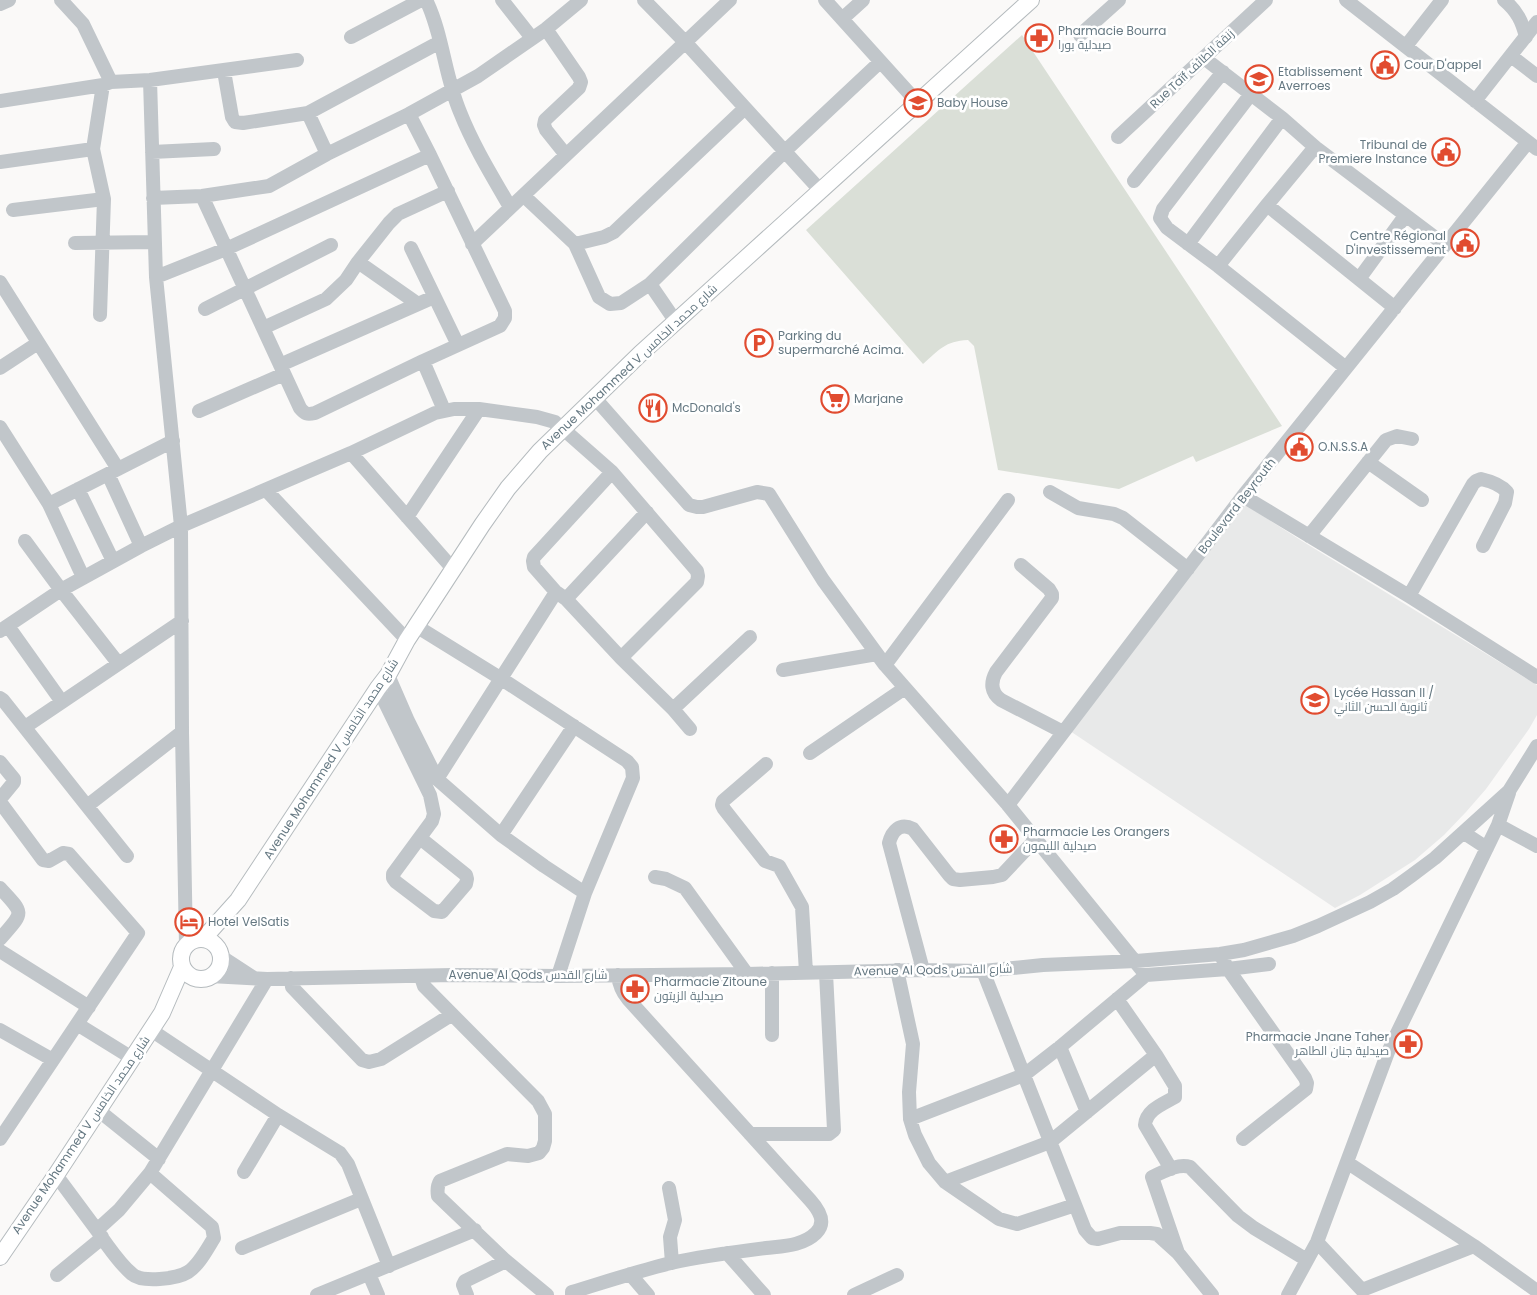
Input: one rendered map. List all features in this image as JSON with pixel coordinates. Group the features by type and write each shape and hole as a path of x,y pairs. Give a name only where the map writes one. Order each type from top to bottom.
{"main road":[{"name":"Avenue Mohammed V شارع محمد الخامس","path":"196,941 238,900 383,681 453,569 508,488 540,451 640,354 1031,0"},
{"name":"Avenue Mohammed V شارع محمد الخامس","path":"219,953 238,900"},
{"path":"196,941 210,941 219,953 218,968 203,977 188,974 182,967 181,956 196,941"},
{"name":"Avenue Mohammed V شارع محمد الخامس","path":"1,1252 56,1175 162,1013 182,967"},
{"name":"Avenue Mohammed V شارع محمد الخامس","path":"162,1013 203,977"}],"street":[{"path":"0,4 9,0"},
{"path":"61,0 83,24 107,84 93,149 104,198 100,315"},
{"path":"351,37 421,0 427,2 459,111 510,207"},
{"path":"502,0 532,38"},
{"path":"153,198 202,196 269,186 478,76 546,29 581,0"},
{"path":"472,244 730,0"},
{"path":"825,0 918,103"},
{"path":"842,19 863,0"},
{"path":"1080,35 1119,0"},
{"name":"Rue Taïf زنقة الطائف","path":"1118,137 1266,0"},
{"path":"1346,0 1532,145"},
{"path":"1406,46 1442,0"},
{"path":"1504,0 1520,18 1526,37"},
{"path":"647,1 820,190"},
{"path":"1475,101 1537,22"},
{"path":"546,29 581,82 579,88 545,120 546,130 566,155"},
{"path":"224,70 232,117 235,122 243,124 308,113 440,42"},
{"path":"1511,56 1537,76"},
{"path":"1204,58 1282,118 1315,147 1445,245"},
{"path":"0,101 107,84 297,60"},
{"path":"524,196 575,244 599,297 610,304 621,303 650,284 785,151 880,62"},
{"path":"1134,181 1223,72"},
{"path":"150,80 156,277 181,526 182,732 186,904 196,941"},
{"path":"1251,94 1161,211 1160,218 1164,226 1218,266 1346,368"},
{"path":"575,244 614,232 745,108"},
{"path":"308,113 327,154"},
{"path":"202,196 300,408 304,414 315,413 458,344 500,326 505,318 505,311 409,114"},
{"path":"1188,244 1282,118"},
{"name":"Boulevard Beyrouth","path":"1008,805 1243,496 1445,245 1532,145"},
{"path":"1218,266 1315,147"},
{"path":"0,162 93,149"},
{"path":"152,152 214,149"},
{"path":"156,277 226,249 430,155"},
{"path":"263,328 326,299 346,280 389,222 398,214 448,191"},
{"path":"13,210 104,198"},
{"path":"1267,204 1394,308"},
{"path":"1359,279 1406,216"},
{"path":"75,243 155,242"},
{"path":"205,309 331,245"},
{"path":"411,248 458,344"},
{"path":"358,262 418,304"},
{"path":"0,282 113,472 141,546"},
{"path":"650,284 676,322"},
{"path":"199,411 282,369 434,297"},
{"path":"0,368 38,343"},
{"path":"423,361 444,410"},
{"path":"594,397 689,505 697,508 757,492 769,494 823,580 881,659 1008,805 1146,975"},
{"path":"62,702 4,628 83,577 181,526 352,453 426,417 444,410 459,408 537,416 555,422 612,472 697,571 697,582 621,658"},
{"path":"407,517 479,409"},
{"path":"0,427 49,504 83,577"},
{"path":"1310,536 1386,440 1397,436 1412,439"},
{"path":"49,504 173,440"},
{"path":"352,453 453,569"},
{"path":"1368,462 1422,500"},
{"path":"612,472 534,557 534,567 673,709 690,729"},
{"path":"1409,596 1473,484 1481,479 1507,492 1507,496 1483,546"},
{"path":"78,489 113,561"},
{"path":"266,490 407,640"},
{"path":"1050,492 1078,508 1114,514 1124,518 1188,569"},
{"path":"1243,496 1409,596 1537,677"},
{"path":"783,670 881,659 1008,500"},
{"path":"437,779 500,678 561,595 647,512"},
{"path":"25,541 118,663"},
{"path":"1021,565 1050,589 1052,598 996,672 992,687 997,697 1001,700 1063,732"},
{"path":"25,727 182,621"},
{"path":"416,626 574,726 627,761 632,767 633,778 585,893 558,976"},
{"path":"673,709 750,637"},
{"path":"383,681 408,721 437,779 501,835 585,893"},
{"path":"383,681 432,802 434,814 432,821 393,874 393,878 434,911 442,912 466,884 466,875 420,838"},
{"path":"810,753 905,688"},
{"path":"0,698 127,856"},
{"path":"501,835 574,726"},
{"path":"87,806 182,732"},
{"name":"Avenue Al Qods شارع القدس","path":"203,977 558,976 897,970 983,971 1043,965 1136,961 1220,954 1259,946 1293,936 1343,915 1399,885 1435,858 1509,791 1537,746"},
{"path":"0,762 14,779 14,782 0,801 43,860 50,861 62,853 69,854 138,933 0,1138"},
{"path":"766,764 723,801 722,805 765,861 778,866 802,907 806,972"},
{"path":"1288,1295 1317,1242 1388,1052 1498,825 1509,791"},
{"path":"1498,825 1537,846"},
{"path":"923,970 889,844 894,830 904,826 913,828 949,875 954,879 960,880 1002,875 1036,839"},
{"path":"1464,833 1487,848"},
{"path":"655,877 666,879 684,888 748,974"},
{"path":"0,888 18,907 19,912 18,918 0,939"},
{"path":"0,951 89,1007"},
{"path":"57,1275 100,1234 150,1173 212,1070 261,978 219,953"},
{"path":"1220,954 1228,969 1307,1083 1306,1089 1243,1139"},
{"path":"910,1120 1024,1075 1060,1048 1146,975 1269,964"},
{"path":"897,970 914,1044 909,1092 910,1120 915,1135 930,1163 945,1182 999,1219 1012,1224 1075,1205"},
{"path":"983,971 1085,1230 1092,1238 1104,1238 1120,1233 1150,1233 1162,1237 1178,1253 1212,1295"},
{"path":"750,1134 829,1134 834,1130 826,972"},
{"path":"772,973 772,1035"},
{"path":"568,1294 672,1263 727,1253 792,1245 808,1239 816,1233 820,1228 822,1220 819,1210 624,995 619,984 618,975"},
{"path":"421,977 424,986 538,1101 545,1114 545,1140 543,1148 539,1152 528,1156 506,1154 440,1181 438,1196 506,1261 547,1295"},
{"path":"291,978 292,987 362,1060 369,1062 381,1059 451,1015"},
{"path":"1117,999 1175,1086 1175,1097 1147,1115 1145,1126 1171,1169"},
{"path":"77,1024 132,1058"},
{"path":"151,1030 278,1115 340,1153 348,1164 389,1266"},
{"path":"2,1035 53,1060"},
{"path":"1060,1048 1087,1112"},
{"path":"945,1182 1050,1142 1156,1055"},
{"path":"98,1110 159,1159"},
{"path":"244,1172 278,1115"},
{"path":"1348,1163 1474,1246 1537,1291"},
{"path":"1178,1253 1152,1177 1184,1166 1190,1167 1238,1216 1254,1228 1307,1260"},
{"path":"56,1175 118,1260 132,1275 149,1280 188,1272 194,1267 214,1238 212,1227 150,1173"},
{"path":"669,1188 675,1220 670,1237 672,1263"},
{"path":"242,1248 361,1199"},
{"path":"317,1295 475,1230"},
{"path":"1317,1242 1361,1293 1474,1246"},
{"path":"727,1253 764,1295"},
{"path":"468,1295 463,1284 465,1281 506,1261"},
{"path":"369,1274 378,1295"},
{"path":"630,1274 648,1295"},
{"path":"854,1295 897,1275"}],"shaded area":[{"path":"1022,35 1282,426 1196,462 1193,456 1119,489 998,470 974,346 968,340 948,344 923,364 806,230"},
{"name":"Lycée Hassan II / ثانوية الحسن الثاني","path":"1243,503 1537,685 1537,715 1486,789 1466,812 1444,835 1415,860 1360,895 1335,908 1070,731"}],"place":[{"name":"Pharmacie Bourra صيدلية بورا","path":"1039,38"},
{"name":"Cour D'appel","path":"1385,65"},
{"name":"Etablissement Averroes","path":"1259,79"},
{"name":"Baby House","path":"918,103"},
{"name":"Tribunal de Premiere Instance","path":"1446,152"},
{"name":"Centre Régional D'investissement","path":"1465,243"},
{"name":"Parking du supermarché Acima.","path":"759,343"},
{"name":"Marjane","path":"835,399"},
{"name":"McDonald's","path":"653,408"},
{"name":"O.N.S.S.A","path":"1299,447"},
{"name":"Lycée Hassan II / ثانوية الحسن الثاني","path":"1315,700"},
{"name":"Pharmacie Les Orangers صيدلية الليمون","path":"1004,839"},
{"name":"Hotel VelSatis","path":"189,922"},
{"name":"Pharmacie Zitoune صيدلية الزيتون","path":"635,989"},
{"name":"Pharmacie Jnane Taher صيدلية جنان الطاهر","path":"1408,1044"}]}
